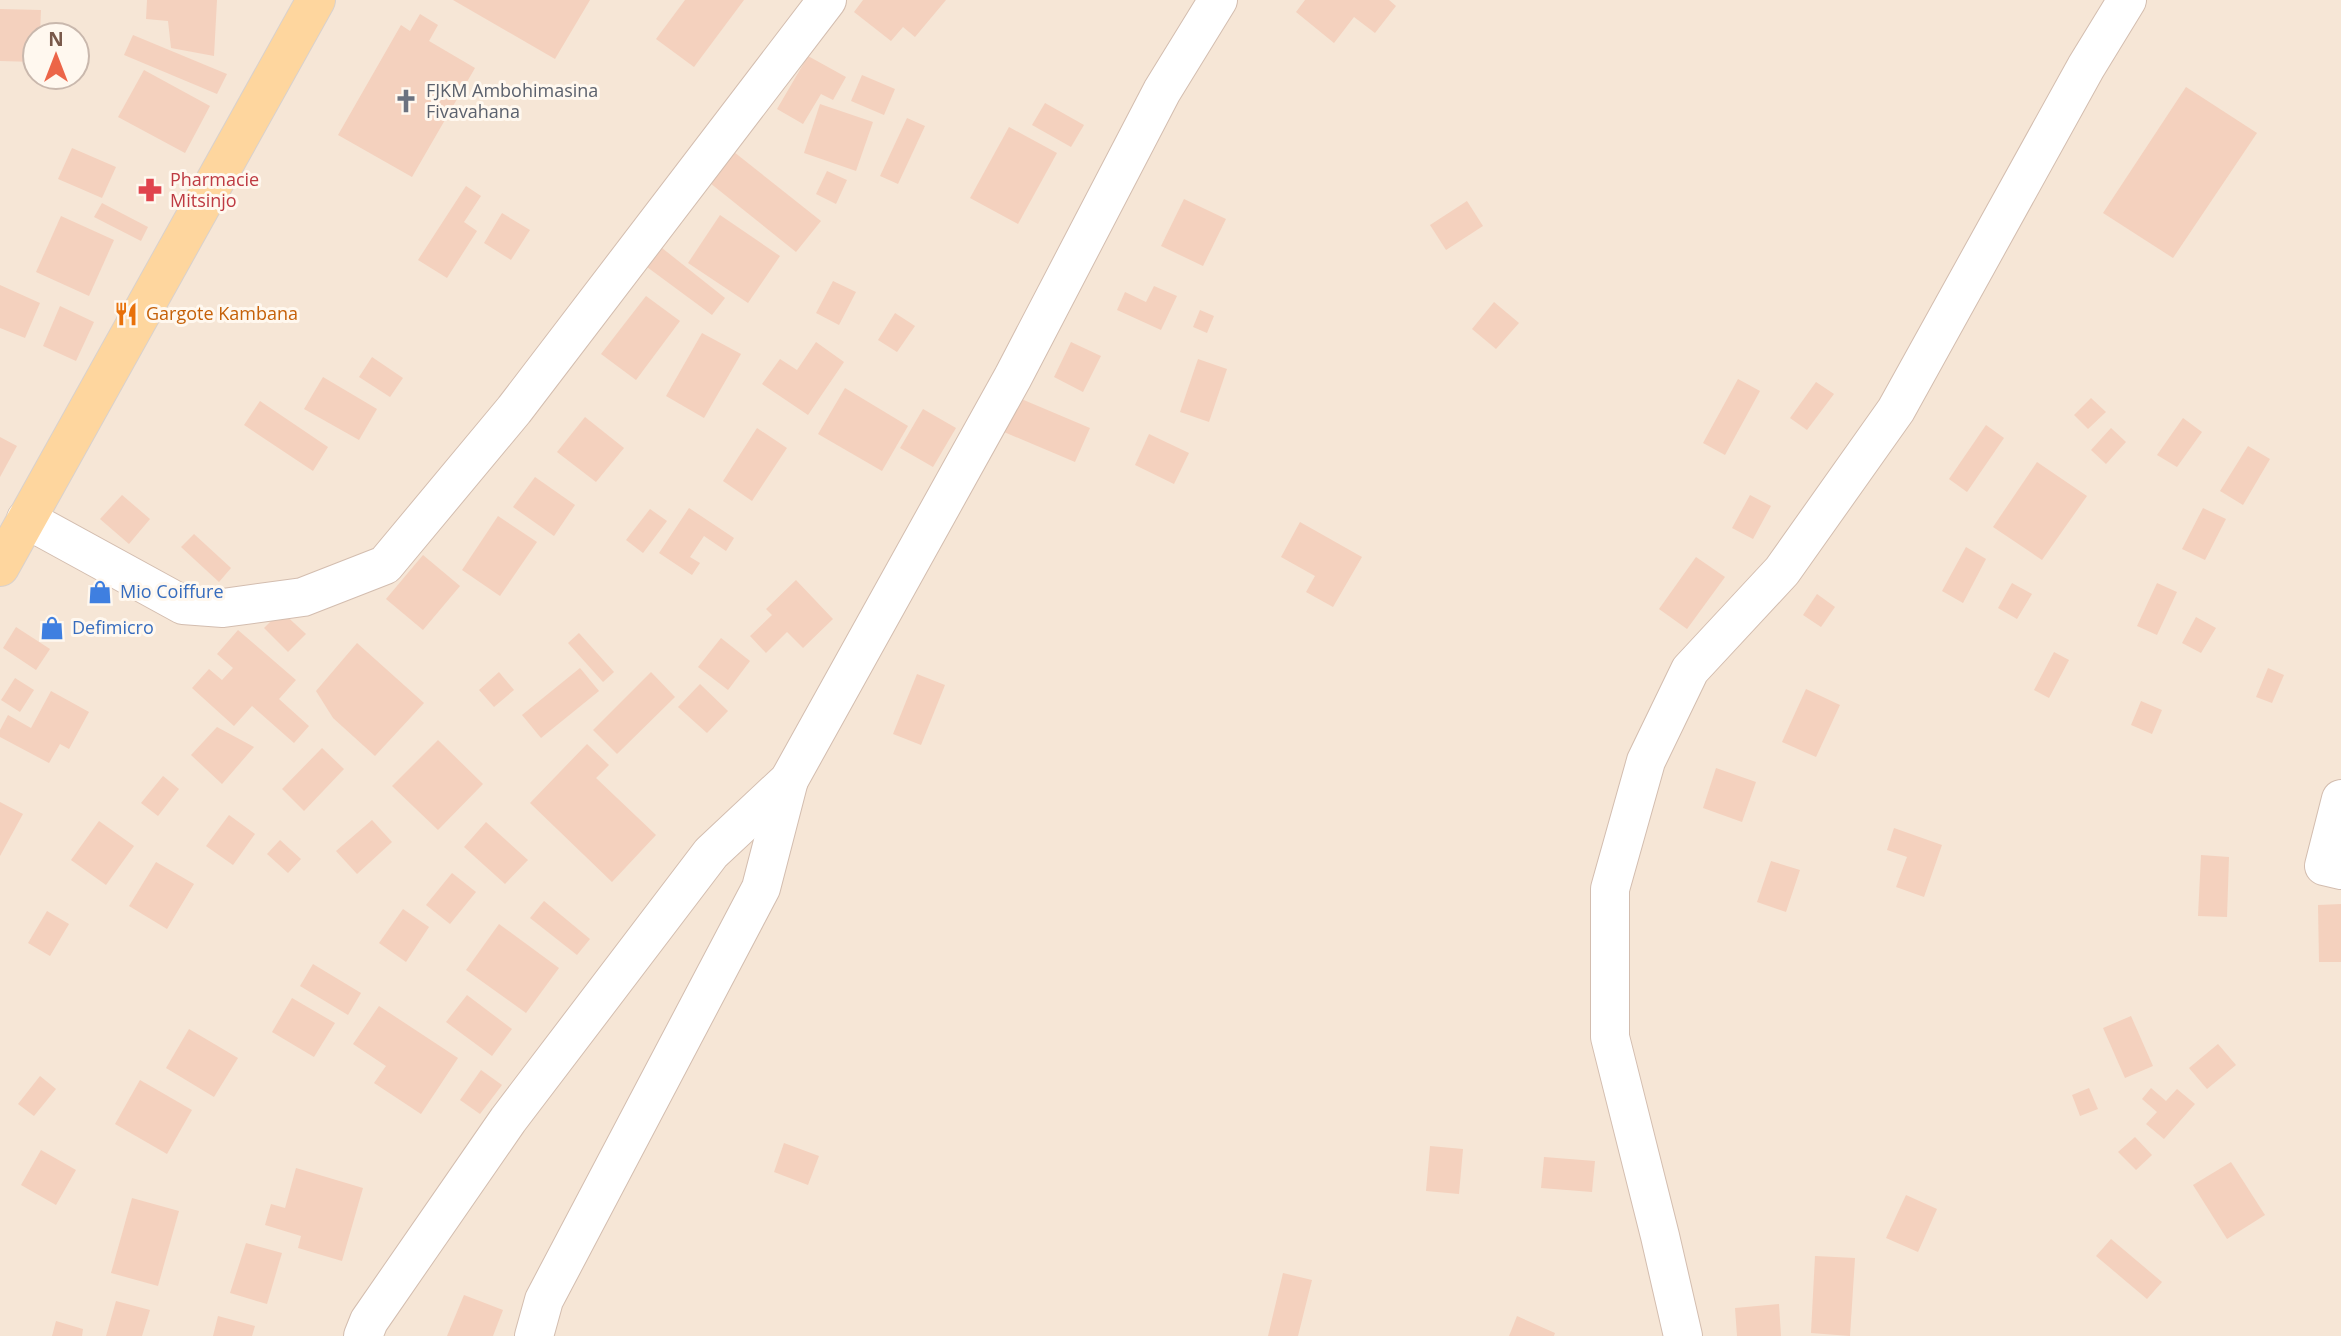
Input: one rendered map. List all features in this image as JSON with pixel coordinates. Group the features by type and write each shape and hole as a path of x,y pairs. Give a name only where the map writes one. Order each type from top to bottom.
{"main road":[{"path":"0,567 306,6"}],"street":[{"path":"26,519 183,605 223,608 303,597 384,565 514,410 827,0"},
{"path":"534,1336 544,1300 761,888 789,780 1013,377 1162,91 1218,0"},
{"path":"1683,1336 1609,1037 1609,889 1646,761 1690,670 1782,572 1896,410 2086,66 2127,0"},
{"path":"363,1336 369,1321 508,1120 711,853 789,780"},
{"path":"2341,799 2324,866 2341,870"}],"shaded area":[{"path":"0,0 2341,0 2341,1336 0,1336"}],"building":[{"path":"147,0 217,0 214,56 171,48 168,21 146,19"},
{"path":"453,0 590,0 555,59"},
{"path":"685,0 744,0 694,67 656,39"},
{"path":"863,0 946,0 915,37 903,27 891,41 854,12"},
{"path":"1305,0 1389,0 1396,6 1375,33 1354,17 1334,43 1296,12"},
{"path":"0,9 41,10 41,21 21,21 21,62 0,61"},
{"name":"FJKM Ambohimasina Fivavahana","path":"420,14 438,25 429,41 475,68 412,177 338,135 401,25 410,31"},
{"path":"133,35 227,74 217,94 124,55"},
{"path":"808,56 846,77 833,100 821,94 803,124 777,109"},
{"path":"144,70 210,106 185,153 118,117"},
{"path":"862,75 895,89 884,115 851,101"},
{"path":"2186,87 2257,133 2173,258 2103,213"},
{"path":"1045,103 1084,125 1071,147 1032,125"},
{"path":"820,104 873,122 856,171 804,153"},
{"path":"907,118 925,126 898,184 880,176"},
{"path":"1009,127 1057,153 1018,224 970,198"},
{"path":"72,148 116,167 102,198 58,179"},
{"path":"734,152 821,221 796,252 710,183"},
{"path":"827,171 847,180 836,204 816,194"},
{"path":"466,186 481,196 464,222 477,231 447,278 418,260"},
{"path":"1184,199 1226,219 1203,266 1161,246"},
{"path":"1467,201 1483,226 1446,250 1430,225"},
{"path":"102,203 148,227 141,241 94,217"},
{"path":"502,213 530,230 511,260 484,243"},
{"path":"720,215 780,256 748,303 688,263"},
{"path":"61,216 114,240 89,296 36,272"},
{"path":"662,248 725,298 712,315 647,267"},
{"path":"833,281 856,292 839,325 816,313"},
{"path":"0,285 40,303 25,338 0,328"},
{"path":"1154,286 1177,296 1161,330 1117,310 1125,292 1146,302"},
{"path":"646,296 680,321 636,380 601,354"},
{"path":"1494,302 1519,323 1496,349 1472,329"},
{"path":"60,306 94,322 76,361 43,346"},
{"path":"1200,310 1214,316 1207,333 1193,327"},
{"path":"895,313 915,326 897,352 878,340"},
{"path":"702,333 741,354 704,418 666,396"},
{"path":"816,342 844,362 808,415 762,384 780,359 797,370"},
{"path":"1071,342 1101,356 1083,392 1054,377"},
{"path":"372,357 403,378 390,397 359,377"},
{"path":"1198,359 1227,369 1209,422 1180,412"},
{"path":"323,377 377,409 359,440 304,409"},
{"path":"1738,379 1760,391 1725,455 1703,443"},
{"path":"1816,382 1834,394 1807,430 1790,418"},
{"path":"845,388 908,426 882,471 818,434"},
{"path":"1019,398 1090,428 1075,462 1004,432"},
{"path":"2091,398 2106,412 2088,429 2074,415"},
{"path":"260,401 328,447 313,471 244,425"},
{"path":"923,409 956,428 933,467 900,448"},
{"path":"585,417 624,448 596,482 557,452"},
{"path":"2183,418 2202,432 2177,467 2157,455"},
{"path":"1986,425 2004,438 1967,492 1949,479"},
{"path":"757,428 787,448 752,501 723,481"},
{"path":"2111,428 2126,442 2106,464 2091,450"},
{"path":"1149,434 1189,453 1174,484 1135,465"},
{"path":"0,437 17,446 0,477"},
{"path":"2248,446 2270,459 2243,505 2220,491"},
{"path":"2037,462 2087,496 2042,560 1993,527"},
{"path":"535,477 575,505 554,536 513,507"},
{"path":"122,495 150,519 129,544 100,519"},
{"path":"1750,495 1771,506 1753,539 1732,528"},
{"path":"689,508 734,538 726,551 704,536 690,557 700,563 692,575 659,553"},
{"path":"2203,508 2226,519 2205,560 2182,549"},
{"path":"650,509 667,521 643,553 626,540"},
{"path":"498,516 537,542 500,596 462,570"},
{"path":"1300,522 1362,557 1333,607 1306,592 1315,576 1281,557"},
{"path":"194,534 231,568 219,582 181,547"},
{"path":"1966,547 1986,559 1963,603 1942,591"},
{"path":"423,555 460,586 423,630 386,599"},
{"path":"1696,557 1725,577 1687,629 1659,609"},
{"path":"796,580 833,619 803,648 787,632 766,653 750,636 772,615 766,609"},
{"path":"2012,583 2032,594 2017,619 1998,608"},
{"path":"2157,583 2177,592 2157,635 2137,626"},
{"path":"1817,594 1835,607 1821,627 1803,615"},
{"path":"281,611 306,634 288,652 264,628"},
{"path":"2196,617 2216,628 2201,653 2182,643"},
{"path":"16,627 50,649 36,670 3,648"},
{"path":"238,630 296,680 279,699 309,726 294,743 252,706 234,726 192,688 209,669 222,680 233,668 217,654"},
{"path":"579,633 614,672 603,682 568,643"},
{"path":"721,638 750,661 728,690 698,667"},
{"path":"357,643 424,703 375,756 333,718 316,691"},
{"path":"2054,652 2069,660 2049,698 2034,690"},
{"path":"580,668 599,691 541,738 522,715"},
{"path":"2268,668 2284,675 2272,703 2256,697"},
{"path":"499,672 514,690 494,707 479,690"},
{"path":"651,672 675,697 617,754 593,730"},
{"path":"917,674 945,685 921,745 893,734"},
{"path":"15,678 34,690 20,712 1,700"},
{"path":"700,684 728,711 707,733 678,707"},
{"path":"1806,689 1840,705 1816,757 1782,742"},
{"path":"51,691 89,712 69,749 60,744 49,763 0,737 0,730 8,715 31,728"},
{"path":"2141,701 2162,710 2152,734 2131,725"},
{"path":"217,727 254,747 222,784 191,755"},
{"path":"438,740 483,784 438,830 392,786"},
{"path":"587,744 609,765 596,778 656,835 612,882 530,803"},
{"path":"322,748 344,769 304,811 282,789"},
{"path":"1716,768 1756,782 1742,822 1703,808"},
{"path":"163,776 179,789 158,816 141,803"},
{"path":"0,802 23,814 0,856"},
{"path":"229,815 255,834 233,865 206,846"},
{"path":"372,820 392,842 357,874 336,851"},
{"path":"99,821 134,846 106,885 71,860"},
{"path":"486,822 528,860 505,884 464,847"},
{"path":"1894,828 1942,845 1924,897 1896,887 1907,857 1887,850"},
{"path":"280,840 301,859 288,873 267,854"},
{"path":"2201,855 2229,857 2227,917 2198,916"},
{"path":"1771,861 1800,870 1786,912 1757,902"},
{"path":"156,862 194,884 167,929 129,906"},
{"path":"452,873 476,892 450,924 426,905"},
{"path":"544,901 590,939 577,955 530,918"},
{"path":"2341,904 2341,962 2319,962 2318,905"},
{"path":"403,909 429,927 406,962 379,943"},
{"path":"47,911 69,924 50,956 28,943"},
{"path":"499,924 559,968 526,1013 466,970"},
{"path":"313,964 361,993 348,1015 300,986"},
{"path":"467,995 512,1029 492,1056 446,1022"},
{"path":"292,998 335,1023 314,1057 272,1032"},
{"path":"379,1006 458,1058 421,1114 374,1083 386,1066 353,1044"},
{"path":"2131,1016 2153,1066 2125,1078 2103,1028"},
{"path":"189,1029 238,1058 214,1097 166,1068"},
{"path":"2218,1044 2236,1065 2207,1089 2189,1068"},
{"path":"481,1070 502,1085 480,1114 460,1100"},
{"path":"40,1076 56,1089 34,1116 18,1104"},
{"path":"140,1080 192,1110 167,1154 115,1124"},
{"path":"2089,1088 2098,1109 2080,1116 2072,1095"},
{"path":"2151,1088 2166,1101 2177,1089 2195,1104 2164,1139 2146,1124 2157,1112 2142,1099"},
{"path":"2135,1137 2152,1155 2136,1170 2118,1152"},
{"path":"784,1143 819,1156 808,1185 774,1172"},
{"path":"1430,1146 1463,1149 1459,1194 1426,1191"},
{"path":"41,1150 76,1170 56,1205 21,1185"},
{"path":"1544,1157 1595,1161 1592,1192 1541,1188"},
{"path":"2231,1162 2265,1215 2227,1239 2193,1185"},
{"path":"296,1168 363,1188 342,1261 298,1248 301,1236 265,1225 271,1204 285,1208"},
{"path":"1906,1195 1937,1209 1918,1252 1886,1238"},
{"path":"132,1198 179,1211 158,1286 111,1273"},
{"path":"2111,1239 2162,1282 2147,1299 2096,1256"},
{"path":"246,1243 282,1253 267,1304 230,1293"},
{"path":"1815,1256 1855,1258 1850,1336 1811,1333"},
{"path":"1283,1273 1312,1280 1298,1336 1268,1336"},
{"path":"464,1295 503,1310 493,1336 447,1336"},
{"path":"116,1301 150,1310 142,1336 106,1336"},
{"path":"1779,1304 1781,1336 1737,1336 1735,1308"},
{"path":"218,1316 255,1326 252,1336 213,1336"},
{"path":"1517,1316 1555,1333 1554,1336 1509,1336"},
{"path":"56,1321 83,1329 82,1336 52,1336"}],"place":[{"name":"FJKM Ambohimasina Fivavahana","path":"406,101"},
{"name":"Pharmacie Mitsinjo","path":"150,190"},
{"name":"Gargote Kambana","path":"126,314"},
{"name":"Mio Coiffure","path":"100,592"},
{"name":"Defimicro","path":"52,628"}]}
